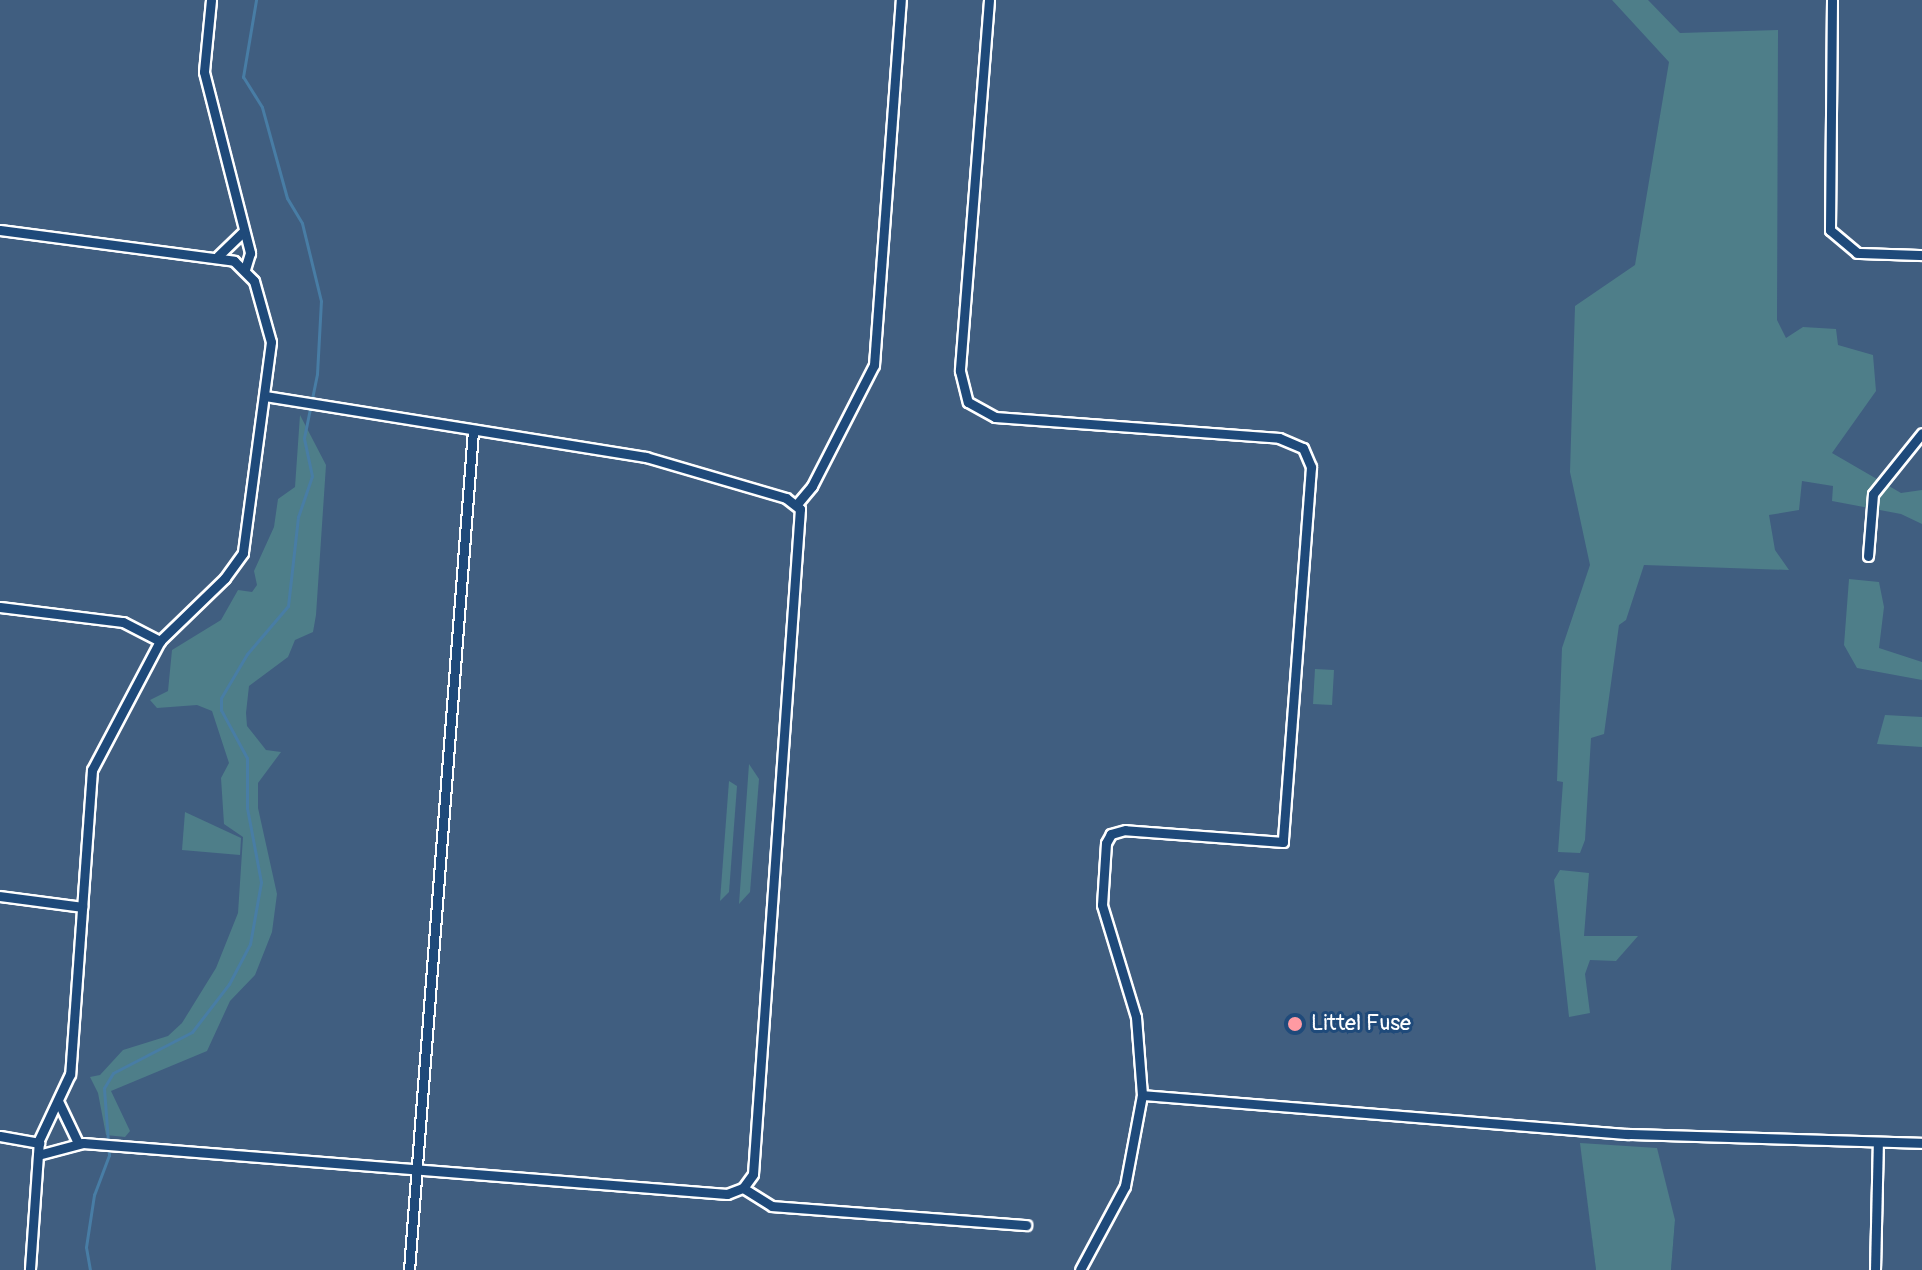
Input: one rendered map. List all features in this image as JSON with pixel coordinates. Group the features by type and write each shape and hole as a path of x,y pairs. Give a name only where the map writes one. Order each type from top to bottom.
{"street":[{"path":"211,0 205,78 251,257 245,269"},
{"path":"797,504 812,486 874,365 901,0"},
{"path":"989,0 960,371 968,402 995,417 1279,438 1296,443 1311,460 1283,842 1125,830 1111,834 1106,843 1102,905 1136,1017 1142,1095 1125,1186 1080,1270"},
{"path":"1832,0 1830,230 1857,253 1922,255"},
{"path":"0,230 218,256 245,269 270,333 265,396 243,553 225,578 160,641 94,764 70,1074 39,1143 30,1270"},
{"path":"218,256 244,231"},
{"path":"265,396 646,457 797,504"},
{"path":"409,1270 473,430"},
{"path":"1868,556 1873,494 1922,433"},
{"path":"38,1155 78,1143 727,1194 743,1188 753,1174 803,522 797,504"},
{"path":"0,607 123,622 160,641"},
{"path":"0,896 82,907"},
{"path":"1142,1095 1598,1132 1922,1143"},
{"path":"58,1101 78,1143"},
{"path":"0,1136 39,1143"},
{"path":"1875,1270 1878,1142"},
{"path":"743,1188 772,1206 1026,1225"}],"shaded area":[{"path":"0,0 1922,0 1922,1270 1671,1270 1675,1220 1581,1143 1596,1270 0,1270"}],"green space":[{"path":"1612,0 1648,0 1680,33 1778,30 1777,320 1786,338 1803,327 1836,329 1838,345 1873,355 1876,391 1832,453 1901,493 1922,490 1922,524 1901,514 1832,501 1833,486 1802,481 1799,510 1769,515 1775,550 1789,570 1644,565 1626,620 1619,625 1604,734 1591,738 1585,840 1580,853 1558,852 1563,782 1557,781 1562,648 1590,565 1570,472 1575,306 1635,265 1669,62"},
{"path":"300,415 326,465 313,632 295,640 288,657 249,686 246,713 247,726 266,750 281,752 258,783 258,808 277,894 272,932 255,975 230,1001 207,1051 111,1091 130,1131 125,1137 106,1135 98,1093 90,1077 100,1075 123,1050 168,1036 182,1023 216,968 238,913 243,837 224,824 221,778 229,763 212,711 197,705 157,708 150,700 168,691 172,650 221,620 238,590 252,592 257,585 254,571 274,527 278,499 295,487"},
{"path":"1849,579 1879,582 1884,607 1879,648 1922,662 1922,680 1857,668 1844,645"},
{"path":"1315,669 1334,670 1332,705 1313,704"},
{"path":"1885,715 1922,717 1922,747 1877,744"},
{"path":"749,764 759,779 750,892 739,904"},
{"path":"729,781 737,786 729,892 720,901"},
{"path":"185,812 241,838 240,855 182,850"},
{"path":"1560,870 1589,873 1584,936 1638,936 1616,961 1590,960 1585,974 1590,1013 1569,1017 1554,880"},
{"path":"1580,1143 1657,1148 1675,1220 1671,1270 1596,1270"}],"waterway":[{"path":"90,1270 86,1247 94,1195 109,1155 104,1088 113,1073 192,1032 229,984 250,944 261,882 247,808 247,758 221,710 221,698 247,654 288,606 298,517 312,476 304,438 317,374 321,301 302,223 287,198 262,107 243,77 256,0"}],"place":[{"name":"Littel Fuse","path":"1295,1024"}]}
